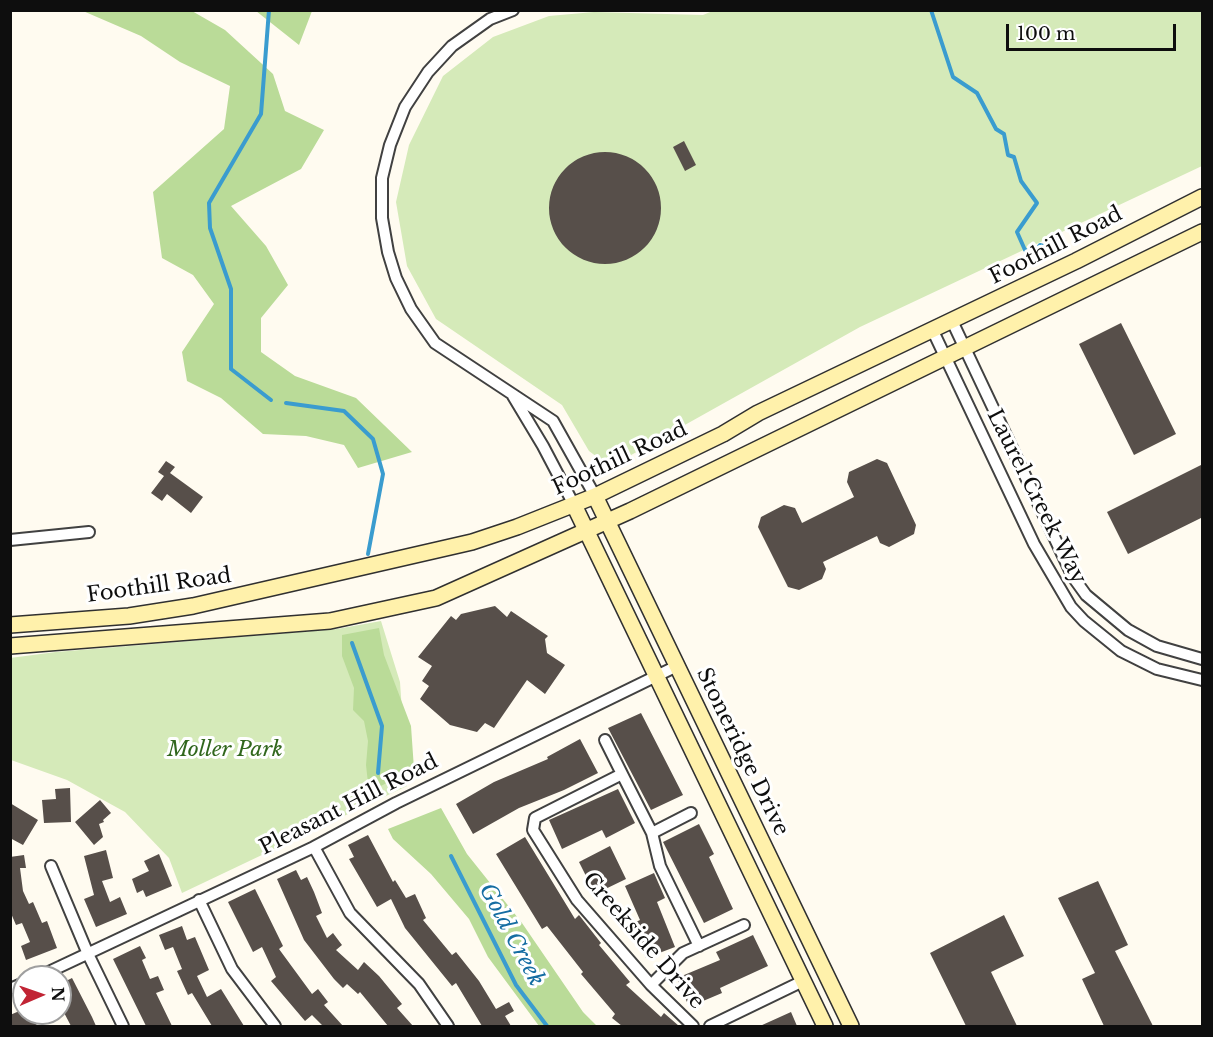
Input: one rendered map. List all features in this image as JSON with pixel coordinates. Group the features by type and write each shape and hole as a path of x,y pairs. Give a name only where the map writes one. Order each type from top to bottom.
{"main road":[{"name":"Foothill Road","path":"10,626 129,616 194,606 472,542 595,496 1203,197"},
{"name":"Foothill Road","path":"10,646 330,621 436,598 607,521 1203,232"},
{"name":"Stoneridge Drive","path":"595,496 851,1026"},
{"path":"574,505 825,1026"}],"street":[{"path":"513,10 490,19 452,46 428,72 405,107 390,145 382,178 382,218 388,252 396,278 411,309 435,343 553,420 595,496"},
{"name":"Laurel Creek Way","path":"952,321 1072,577 1086,595 1128,630 1156,646 1203,659"},
{"name":"Laurel Creek Way","path":"932,329 1034,544 1057,586 1076,612 1121,651 1157,669 1203,680"},
{"path":"511,393 543,446 574,505"},
{"path":"10,540 89,532"},
{"name":"Pleasant Hill Road","path":"64,965 314,847 396,803 677,666"},
{"path":"605,740 651,833 660,866 699,945"},
{"name":"Creekside Drive","path":"622,774 535,818 533,830 577,900 651,985 693,1026"},
{"path":"651,833 691,813"},
{"path":"314,847 350,913 419,984 448,1026"},
{"path":"51,866 88,954 123,1026"},
{"path":"199,900 232,969 275,1026"},
{"path":"651,985 683,953 744,926"},
{"path":"710,1026 803,981"}],"green space":[{"path":"715,10 1202,11 1202,166 860,327 624,459 601,460 589,451 562,405 436,319 407,266 396,202 409,145 443,76 493,37 549,16 594,12 703,15"},
{"path":"83,11 192,11 225,30 273,74 285,111 324,130 301,169 231,206 266,246 288,285 261,318 261,352 295,376 356,398 412,452 358,468 344,445 306,436 263,434 221,398 187,381 182,352 214,304 193,275 162,258 153,192 224,129 230,86 180,62 141,36"},
{"path":"256,11 312,11 299,45"},
{"name":"Moller Park","path":"381,621 400,682 407,786 182,893 169,858 125,812 67,780 11,760 10,658 56,652 337,629"},
{"path":"379,628 384,655 411,726 414,769 369,792 366,765 368,741 364,721 353,710 354,688 342,656 342,635"},
{"path":"441,808 467,854 522,923 583,1012 597,1026 539,1026 488,957 469,919 431,874 393,839 388,829"}],"building":[{"path":"684,141 696,165 685,171 673,147"},
{"path":"605,152 627,156 645,168 657,186 661,208 657,230 645,248 627,260 605,264 583,260 565,248 553,230 549,208 553,186 565,168 583,156"},
{"path":"1121,323 1176,434 1134,455 1079,344"},
{"path":"877,459 887,463 916,525 914,534 889,547 880,543 877,536 823,562 826,569 822,579 799,590 788,587 758,527 761,517 784,505 795,508 802,523 854,497 847,482 849,472"},
{"path":"166,461 175,467 170,473 203,497 191,513 167,494 162,501 151,493 164,476 158,472"},
{"path":"1203,464 1203,517 1128,554 1107,512"},
{"path":"495,606 507,617 511,611 548,636 545,639 547,653 565,665 545,694 527,680 494,728 485,723 477,732 450,725 420,699 429,686 422,681 432,666 418,657 451,616 456,620 461,614"},
{"path":"641,713 683,795 651,810 608,728"},
{"path":"580,739 598,773 519,808 473,834 456,804 494,782 548,759 547,757"},
{"path":"70,788 71,822 44,823 42,800 56,799 55,789"},
{"path":"618,789 635,823 606,838 602,830 562,849 549,820"},
{"path":"100,800 111,813 103,820 104,822 99,824 103,837 94,845 75,822"},
{"path":"10,803 38,820 23,845 10,838"},
{"path":"699,824 714,854 709,857 733,909 704,923 663,842"},
{"path":"368,835 393,882 395,880 406,898 415,894 426,918 423,920 452,955 456,952 479,981 496,1009 509,1002 514,1011 505,1016 511,1026 482,1026 456,983 452,986 405,928 391,899 377,907 349,859 354,857 348,845"},
{"path":"525,837 575,919 579,915 601,943 599,945 630,982 626,985 661,1017 664,1013 679,1026 622,1026 612,1018 615,1014 581,974 583,972 547,926 542,929 496,854"},
{"path":"610,846 626,879 595,894 579,862"},
{"path":"106,850 113,878 102,881 110,902 120,897 127,914 96,927 84,899 94,895 84,856"},
{"path":"159,854 172,886 146,897 143,890 137,893 132,879 149,871 144,861"},
{"path":"24,855 26,868 20,868 23,891 29,904 33,902 42,923 47,921 57,948 26,960 21,946 30,942 22,923 16,925 10,911 10,857"},
{"path":"296,870 301,880 307,877 314,892 322,913 316,916 327,938 333,933 342,945 336,950 358,970 364,962 379,976 402,1004 397,1008 413,1026 388,1026 360,992 358,994 347,984 343,988 334,979 304,940 277,879"},
{"path":"654,873 665,898 657,902 675,947 646,958 632,924 640,920 625,886"},
{"path":"1098,881 1128,945 1115,951 1153,1026 1104,1026 1082,979 1095,973 1058,898"},
{"path":"255,889 283,946 279,949 312,994 318,989 328,1002 324,1005 343,1026 323,1026 312,1015 305,1021 271,981 276,977 262,947 253,952 228,902"},
{"path":"1004,915 1024,956 991,972 1017,1026 966,1026 930,953"},
{"path":"182,926 187,940 195,937 209,970 197,976 207,997 221,989 244,1026 212,1026 192,993 188,995 177,971 182,969 173,947 165,950 159,935"},
{"path":"753,935 768,966 720,988 722,993 689,1007 677,978 720,960 716,952"},
{"path":"140,946 146,958 142,960 150,979 158,976 164,990 156,993 172,1026 146,1026 113,959"},
{"path":"72,978 96,1026 72,1025"},
{"path":"791,1012 797,1026 760,1026"},
{"path":"12,1014 12,1025 37,1026 10,1026 10,1015"}],"waterway":[{"name":"Gold Creek","path":"269,10 261,114 209,203 210,228 231,289 231,369 271,400"},
{"path":"931,10 953,77 977,93 996,129 1004,134 1008,155 1014,157 1021,181 1037,203 1017,232 1025,250 1035,252 1040,245 1047,247"},
{"name":"Gold Creek","path":"286,403 344,411 373,439 383,474 368,554"},
{"name":"Gold Creek","path":"352,643 382,726 378,773"},
{"name":"Gold Creek","path":"451,856 516,985 547,1026"}]}
